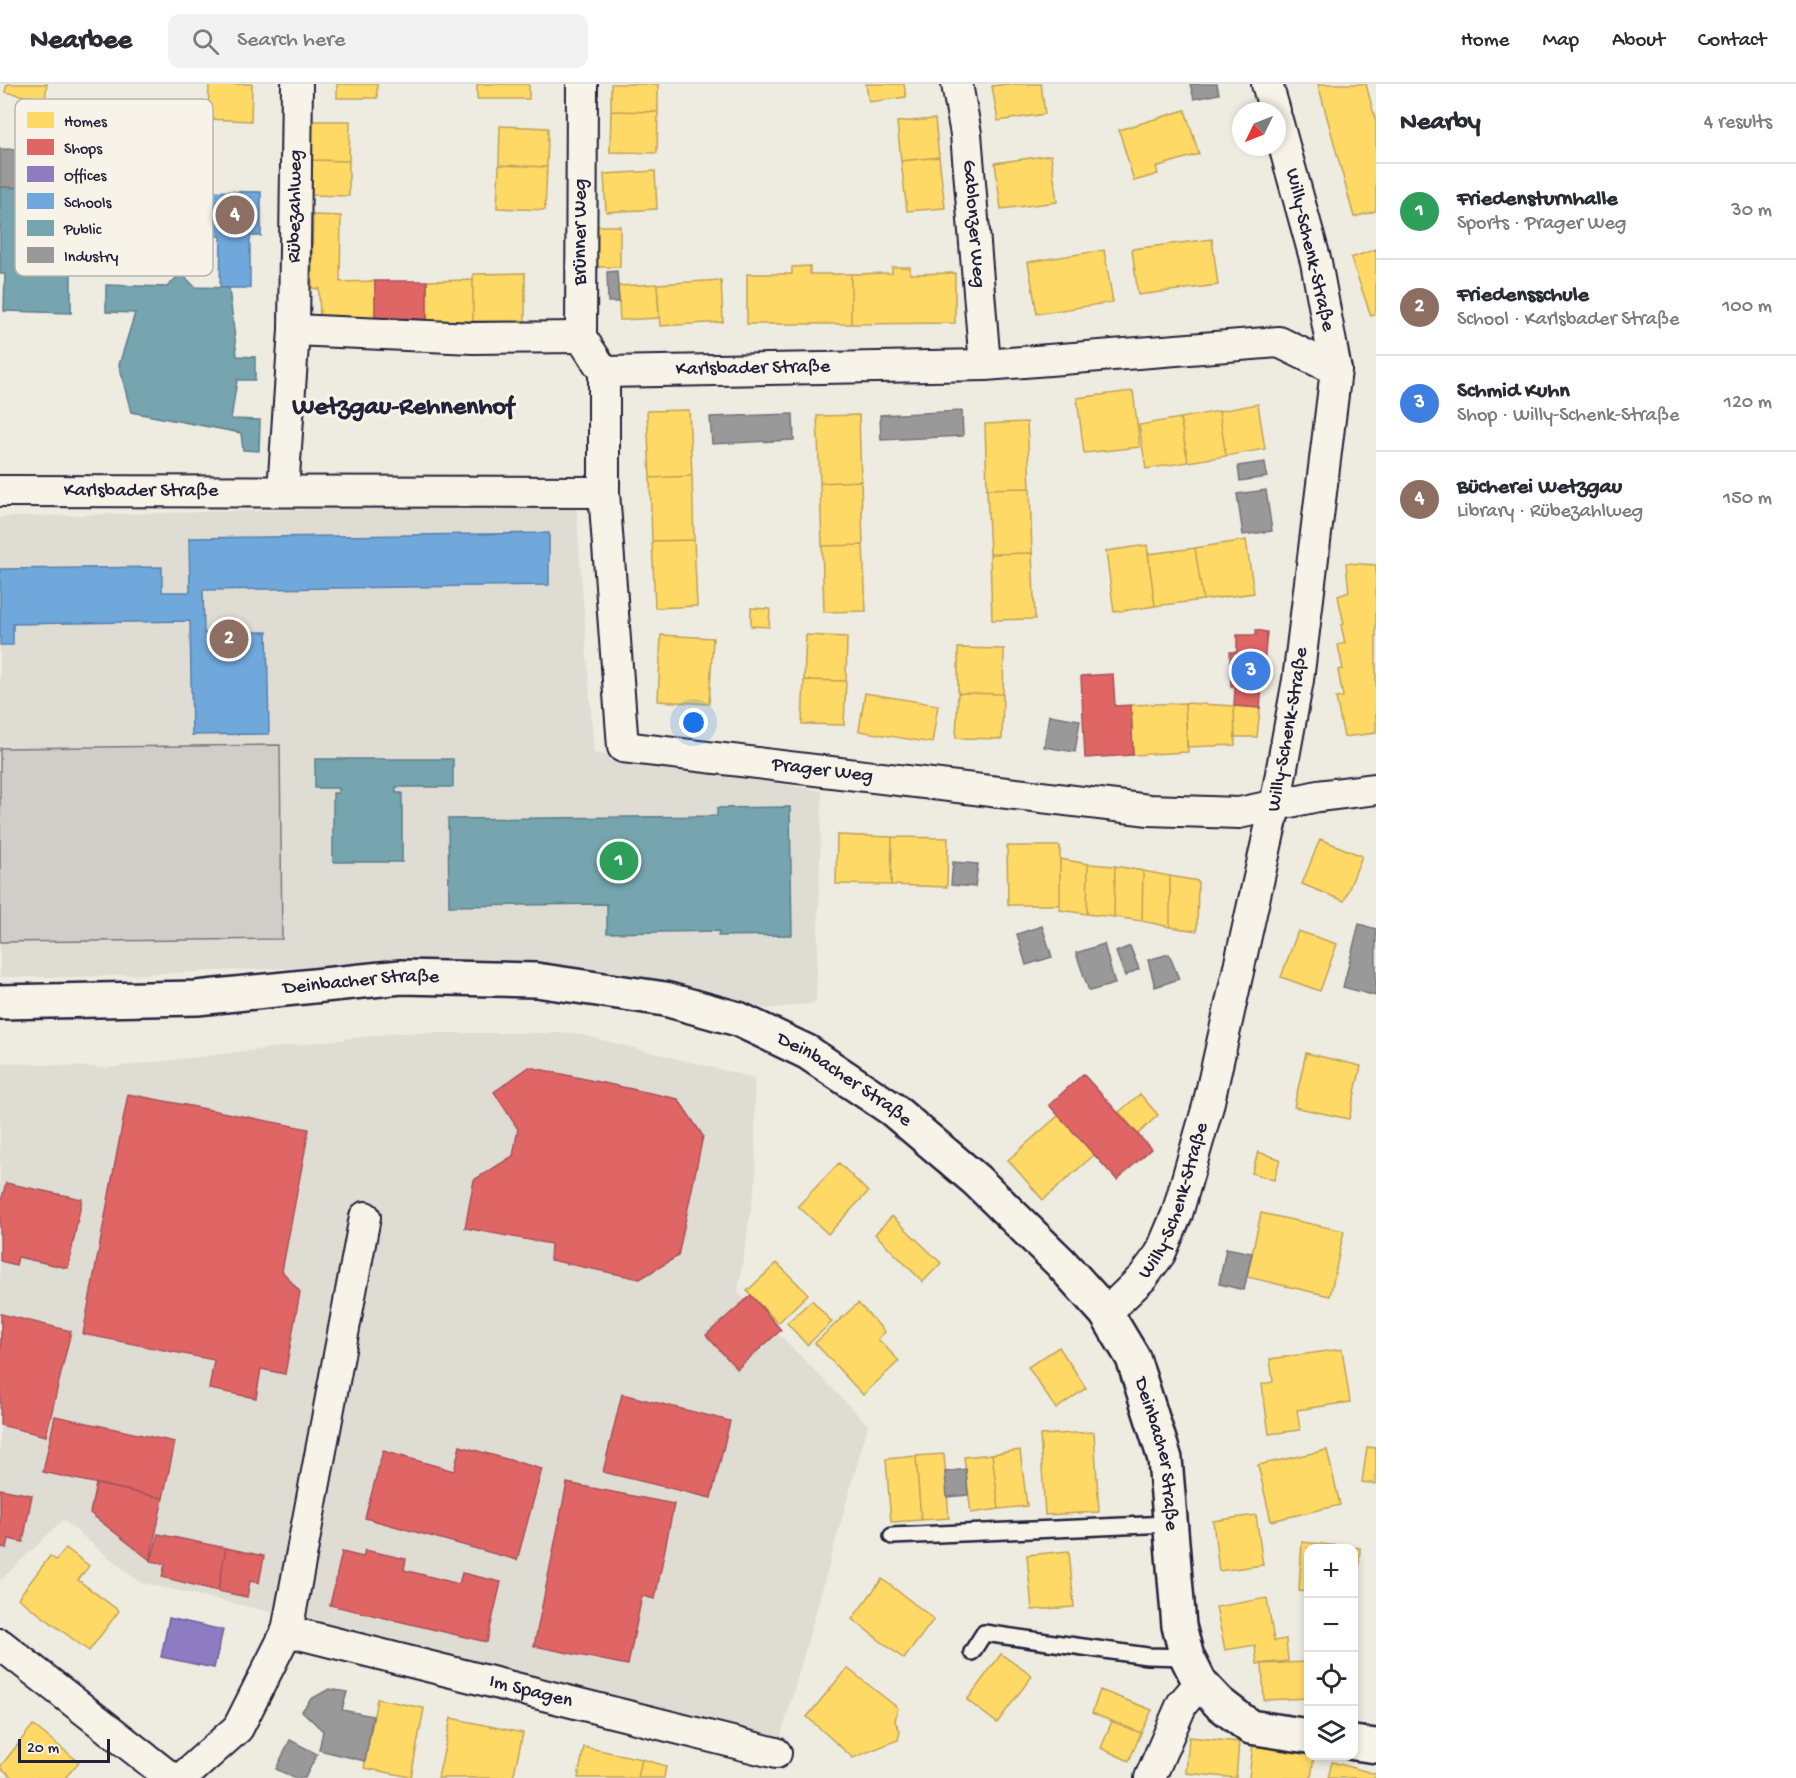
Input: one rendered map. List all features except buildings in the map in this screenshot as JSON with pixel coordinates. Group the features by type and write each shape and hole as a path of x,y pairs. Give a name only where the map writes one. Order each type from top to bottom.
{"street":[{"name":"Rübezahlweg","path":"294,330 297,84"},
{"name":"Brünner Weg","path":"581,337 582,84"},
{"name":"Gablonzer Weg","path":"957,84 966,134 985,365"},
{"path":"1267,84 1272,102"},
{"name":"Willy-Schenk-Straße","path":"1106,1312 1143,1277 1160,1254 1177,1214 1208,1106 1275,806 1298,680 1336,370 1316,262 1286,153"},
{"path":"283,491 294,330 473,338 581,337 604,372 604,492"},
{"name":"Karlsbader Straße","path":"604,372 985,365 1280,342 1336,370"},
{"name":"Karlsbader Straße","path":"0,491 604,492"},
{"name":"Prager Weg","path":"604,492 623,747 1149,810 1239,813 1275,806"},
{"path":"1275,806 1318,796 1376,789"},
{"name":"Deinbacher Straße","path":"0,1002 197,998 412,977 536,980 665,999 728,1016 807,1052 892,1109 976,1180 1060,1262 1106,1312 1133,1358 1150,1405 1165,1459 1179,1626 1194,1670"},
{"path":"182,1778 237,1728 286,1631 365,1217"},
{"name":"Im Spagen","path":"286,1631 776,1753"},
{"path":"0,1644 171,1778"},
{"path":"1194,1670 1219,1703 1250,1727 1304,1735"},
{"path":"1150,1778 1194,1670"},
{"path":"1358,1744 1376,1746"}],"lane":[{"path":"892,1536 1169,1524"},
{"path":"972,1652 984,1633 1147,1656 1194,1670"}],"shaded area":[{"path":"576,503 594,753 822,791 816,1003 767,1009 667,981 565,967 331,966 78,977 0,977 0,517"},
{"path":"280,745 282,939 0,942 0,748"},
{"path":"394,1033 574,1033 754,1078 756,1178 738,1292 868,1425 780,1740 267,1611 139,1582 63,1520 0,1581 0,1062 107,1068"}],"place":[{"name":"Bücherei Wetzgau","path":"235,215"},
{"name":"Friedensschule","path":"229,639"},
{"name":"Schmid Kuhn","path":"1251,671"},
{"name":"Friedensturnhalle","path":"619,861"}],"district":[{"name":"Wetzgau-Rehnenhof","path":"403,408"}]}
